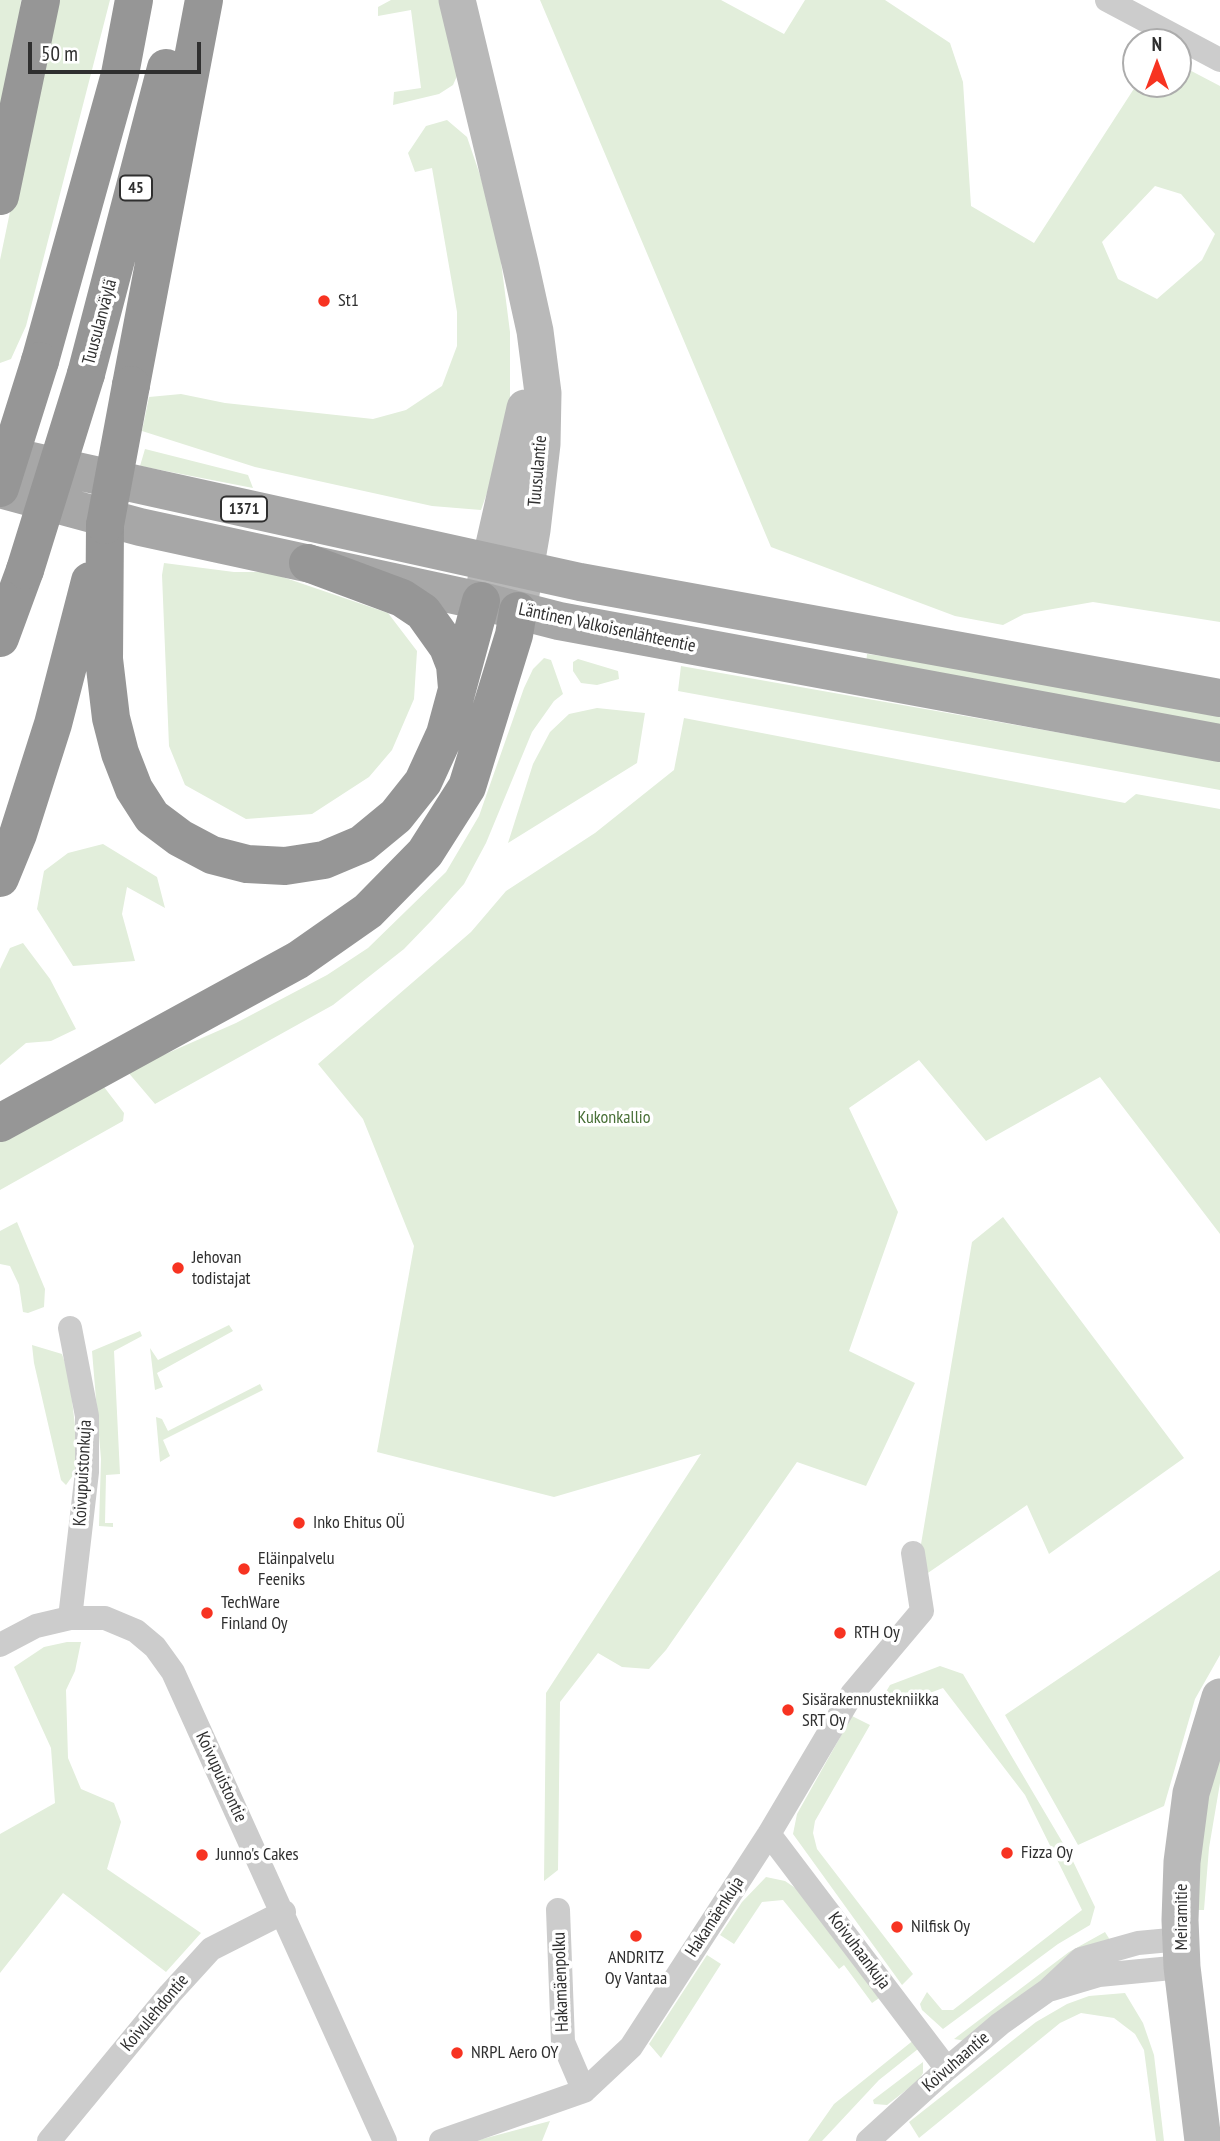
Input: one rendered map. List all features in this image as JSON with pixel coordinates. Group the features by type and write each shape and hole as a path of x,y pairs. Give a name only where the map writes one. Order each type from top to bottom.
{"highway":[{"path":"0,196 41,0"},
{"path":"0,489 40,361 120,74 134,0"},
{"name":"Tuusulanväylä","path":"0,638 25,570 86,374 163,85 181,0"},
{"path":"0,878 18,834 96,583 204,0"},
{"path":"308,563 402,598 423,612 448,647 455,665 457,689"},
{"path":"96,583 111,718 120,753 134,789 152,817 180,838 212,855 247,864 285,866 324,860 362,844 396,816 423,782 445,734 481,601"},
{"path":"0,1123 298,960 368,911 425,853 467,787 514,635 518,611"}],"main road":[{"name":"Tuusulantie","path":"457,0 535,331 543,393 542,444 526,571 518,611"},
{"name":"Tuusulantie","path":"474,0 480,49 480,93"},
{"name":"Tuusulantie","path":"481,601 496,523 523,427 535,331"},
{"name":"1371","path":"0,454 489,562"},
{"name":"Läntinen Valkoisenlähteentie","path":"0,489 140,527 481,601 559,621 1220,743"},
{"path":"489,562 1220,698"},
{"name":"Meiramitie","path":"1203,2141 1181,1953 1182,1861 1191,1793 1220,1697"}],"street":[{"path":"1107,0 1220,60"},
{"name":"Koivupuistonkuja","path":"70,1328 87,1416 87,1472 70,1618"},
{"name":"Hakamäenkuja","path":"441,2141 584,2091 631,2048 769,1834 852,1694 922,1611 912,1553"},
{"name":"Koivupuistontie","path":"0,1645 36,1626 70,1618 105,1618 136,1631 155,1647 173,1672 284,1912 385,2141"},
{"name":"Koivuhaankuja","path":"769,1834 947,2069"},
{"name":"Hakamäenpolku","path":"558,1910 563,2042 584,2091"},
{"name":"Koivulehdontie","path":"49,2141 170,1994 211,1950 284,1912"},
{"name":"Koivuhaantie","path":"868,2141 1000,2024 1048,1990 1181,1953"}],"green space":[{"path":"0,0 21,0 15,56 0,128"},
{"path":"54,0 110,0 26,326 11,359 0,363 0,260"},
{"path":"391,0 446,0 457,76 453,85 439,94 393,105 394,92 421,88 411,10 378,16 378,7"},
{"path":"540,0 721,0 784,34 805,0 885,0 950,43 963,82 971,206 1034,243 1128,98 1192,98 1192,71 1220,86 1220,622 1093,602 1024,614 1003,625 955,616 771,547","holes":["1155,186 1181,194 1215,234 1202,260 1157,299 1118,279 1102,242"]},
{"path":"447,120 467,137 481,178 500,254 510,332 510,397 494,473 481,510 432,506 255,467 142,431 149,397 181,394 225,403 373,419 406,410 442,386 457,346 457,312 432,168 415,172 408,153 426,126"},
{"path":"145,449 248,475 253,488 140,466"},
{"path":"164,563 234,572 268,572 388,613 417,651 414,699 392,750 369,777 312,814 246,819 185,785 169,746 162,575"},
{"path":"867,654 976,668 1220,711 1220,726 866,665"},
{"path":"544,658 551,660 563,694 554,701 532,732 486,843 464,884 404,949 333,1005 155,1104 127,1071 236,1023 327,975 368,948 446,872 479,816 524,688 533,669"},
{"path":"578,659 618,671 619,679 597,685 581,683 573,671 573,662"},
{"path":"681,666 1220,761 1220,790 678,691"},
{"path":"597,708 645,713 637,763 508,843 533,764 550,732 569,714"},
{"name":"Kukonkallio","path":"684,718 1125,803 1136,794 1220,809 1220,1234 1100,1077 986,1141 919,1060 849,1108 898,1212 849,1351 915,1383 866,1486 797,1462 666,1650 649,1669 622,1667 598,1653 560,1702 558,1870 544,1881 546,1693 701,1454 554,1497 377,1452 414,1246 363,1119 318,1064 471,932 506,891 595,833 674,770"},
{"path":"103,844 157,877 165,908 127,887 122,914 135,961 73,966 37,909 44,871 68,853"},
{"path":"23,943 50,979 76,1029 51,1041 26,1043 0,1065 0,969 10,948"},
{"path":"101,1083 124,1113 123,1121 0,1190 0,1142"},
{"path":"1003,1217 1184,1458 1049,1554 1027,1505 922,1577 920,1550 972,1242"},
{"path":"17,1222 45,1289 44,1307 28,1313 23,1312 19,1285 10,1266 0,1264 0,1231"},
{"path":"229,1325 233,1331 157,1373 163,1387 155,1390 150,1348 158,1360"},
{"path":"140,1331 142,1336 114,1351 120,1474 106,1475 105,1523 113,1523 113,1527 99,1526 101,1459 92,1351"},
{"path":"32,1345 62,1354 69,1375 76,1434 76,1471 66,1485 61,1480"},
{"path":"260,1384 263,1390 163,1440 170,1456 160,1462 156,1417 162,1419 168,1431"},
{"path":"1220,1570 1220,1655 1195,1699 1164,1806 1078,1845 1005,1715"},
{"path":"81,1642 75,1671 66,1690 68,1758 81,1789 114,1803 121,1822 107,1869 201,1933 166,1972 63,1893 0,1973 0,1834 55,1803 51,1748 14,1667 44,1647"},
{"path":"940,1666 963,1674 1070,1855 1095,1907 1090,1925 1058,1944 943,2029 922,2010 920,2004 927,1992 942,2010 953,2010 1082,1910 1025,1795 943,1688 890,1708 884,1695 890,1685"},
{"path":"852,1716 870,1725 815,1821 813,1833 817,1849 913,1974 902,1985 793,1834 797,1814"},
{"path":"1220,1745 1220,1783 1209,1848 1204,1910 1195,1910 1201,1819"},
{"path":"766,1877 785,1881 806,1895 882,1996 872,2003 844,1965 839,1969 783,1900 762,1902 734,1944 720,1935 742,1902"},
{"path":"1105,1932 1110,1940 966,2041 954,2039 1069,1952"},
{"path":"707,1955 721,1964 661,2058 649,2044"},
{"path":"1125,1993 1143,2023 1154,2055 1164,2141 1156,2141 1144,2050 1135,2034 1114,2018 1081,2013 1060,2023 919,2138 909,2122 1036,2022 1067,2004 1089,1996"},
{"path":"915,2039 918,2049 879,2080 822,2141 808,2141 834,2104"},
{"path":"923,2062 923,2073 918,2081 887,2105 874,2104 873,2100"},
{"path":"550,2121 542,2141 475,2141"}],"place":[{"name":"St1","path":"324,301"},
{"name":"Jehovan todistajat","path":"178,1268"},
{"name":"Inko Ehitus OÜ","path":"299,1523"},
{"name":"Eläinpalvelu Feeniks","path":"244,1569"},
{"name":"TechWare Finland Oy","path":"207,1613"},
{"name":"RTH Oy","path":"840,1633"},
{"name":"Sisärakennustekniikka SRT Oy","path":"788,1710"},
{"name":"Fizza Oy","path":"1007,1853"},
{"name":"Junno's Cakes","path":"202,1855"},
{"name":"Nilfisk Oy","path":"897,1927"},
{"name":"ANDRITZ Oy Vantaa","path":"636,1936"},
{"name":"NRPL Aero OY","path":"457,2053"}]}
